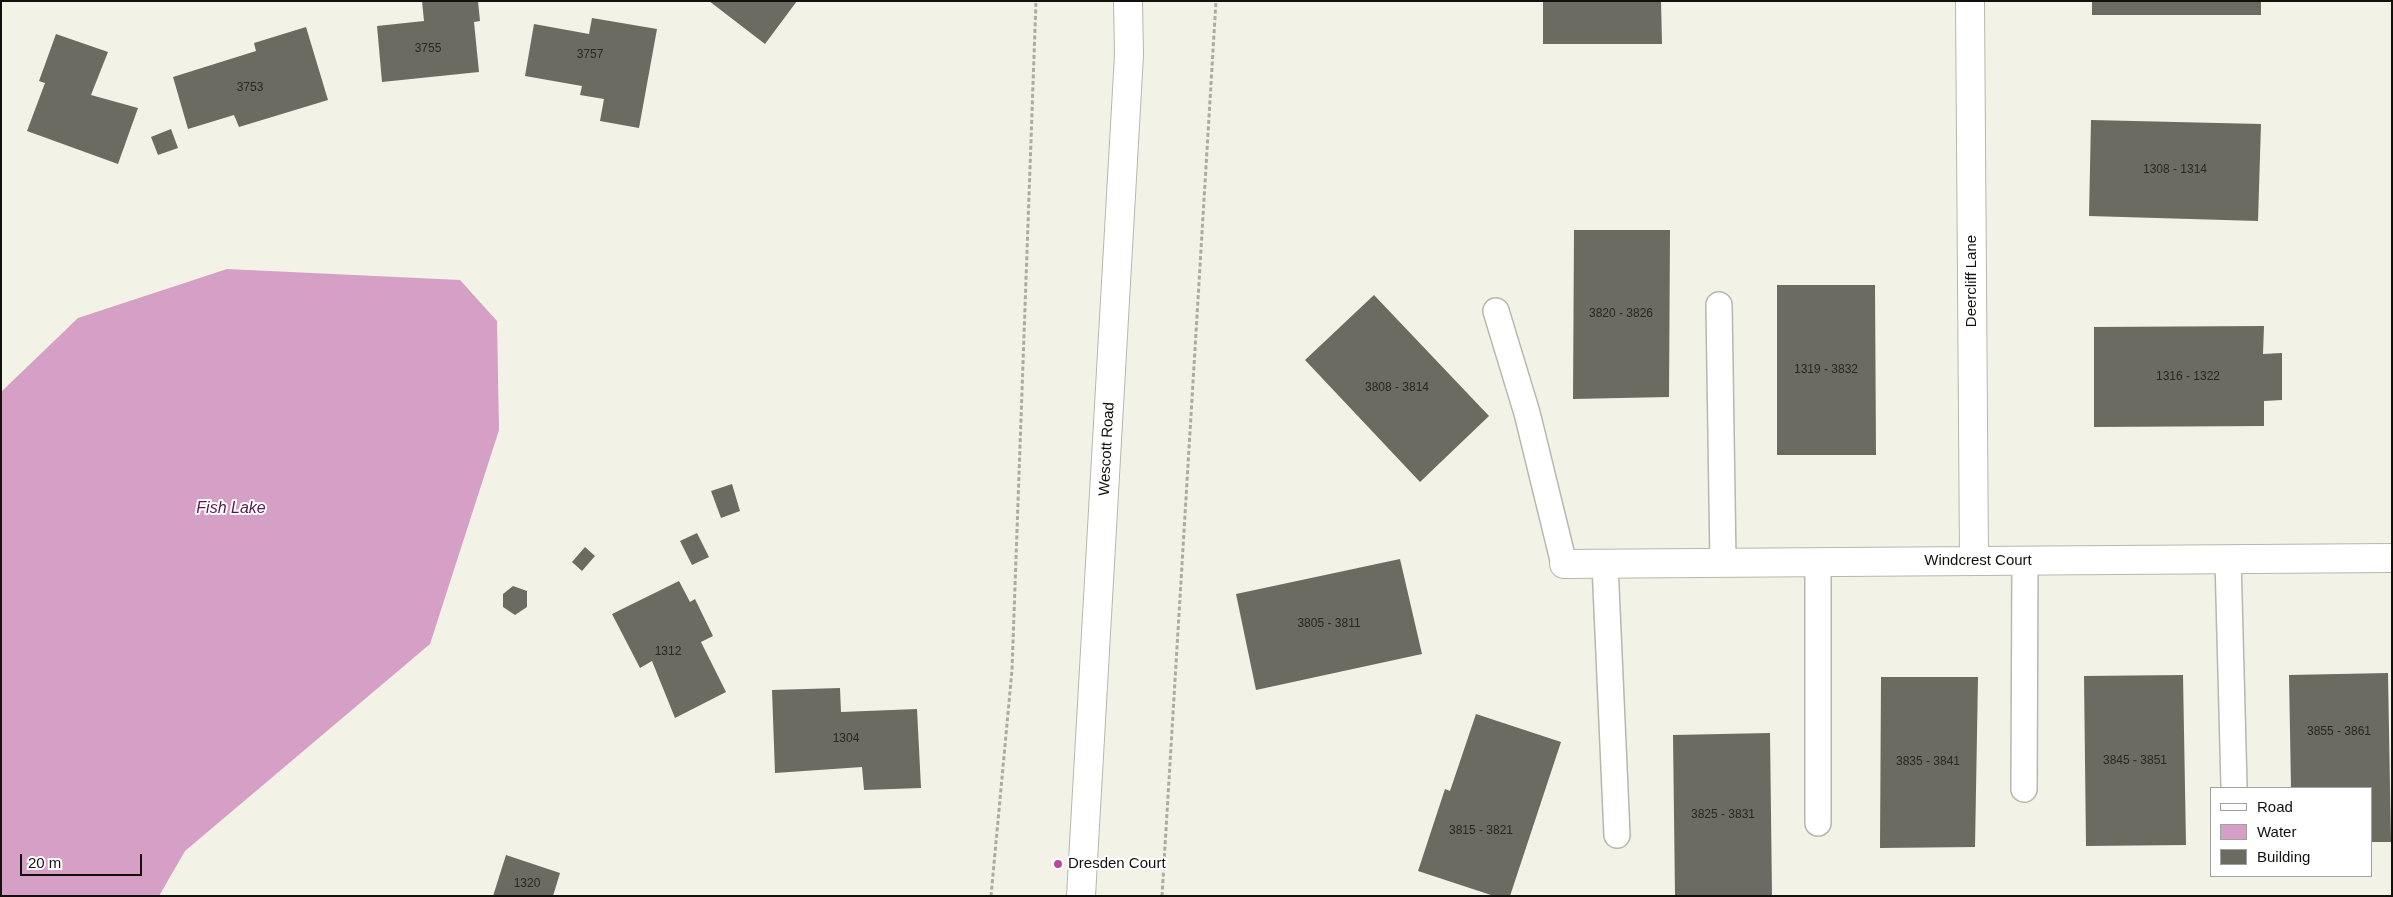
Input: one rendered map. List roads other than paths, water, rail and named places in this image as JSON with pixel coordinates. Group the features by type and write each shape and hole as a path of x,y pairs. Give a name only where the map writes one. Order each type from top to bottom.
{"street":[{"name":"Wescott Road","path":"1081,896 1129,54 1128,1"},
{"name":"Deercliff Lane","path":"1970,1 1974,561"},
{"name":"Windcrest Court","path":"1564,564 2392,558"}],"lane":[{"path":"1719,305 1723,562"},
{"path":"1496,311 1527,413 1564,564"},
{"path":"2228,559 2234,786"},
{"path":"2024,789 2025,561"},
{"path":"1818,562 1818,822"},
{"path":"1605,564 1617,835"}],"water":[{"name":"Fish Lake","path":"227,269 460,280 497,321 499,430 430,644 185,851 159,896 1,896 1,392 78,318"}],"place":[{"name":"Dresden Court","path":"1058,864"}]}
